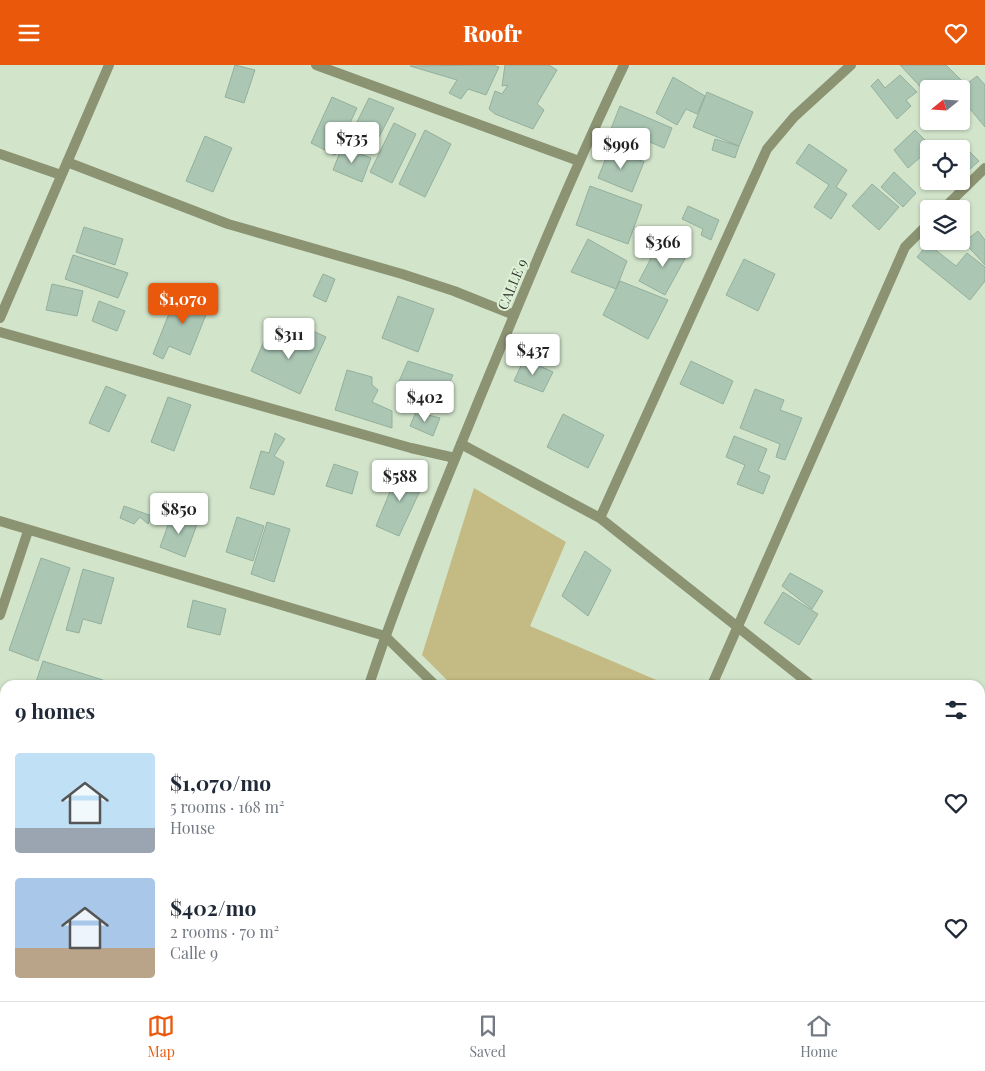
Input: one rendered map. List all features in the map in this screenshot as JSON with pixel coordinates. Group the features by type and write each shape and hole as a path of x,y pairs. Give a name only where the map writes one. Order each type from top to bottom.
{"street":[{"path":"0,318 109,65"},
{"path":"316,65 579,161"},
{"name":"CALLE 9","path":"371,680 385,636 461,443 579,161 624,65"},
{"path":"600,518 767,149 794,117 851,65"},
{"path":"0,154 61,175"},
{"path":"67,162 228,224 402,274 454,291 514,315"},
{"path":"952,200 985,167"},
{"path":"714,680 905,247 920,232"},
{"path":"0,332 411,448 455,458"},
{"path":"461,443 600,518 736,628 804,680"},
{"path":"0,521 28,531 385,636 430,680"},
{"path":"0,615 28,531"}],"shaded area":[{"path":"474,488 566,542 530,626 656,680 447,680 422,655"}],"building":[{"path":"235,65 255,70 244,103 225,97"},
{"path":"492,65 499,67 486,95 468,89 461,99 449,93 457,80 410,66"},
{"path":"505,65 549,65 557,70 537,104 544,110 533,129 495,114 489,109 495,91 502,94 508,85 502,86"},
{"path":"900,65 946,65 961,80 920,80 920,86"},
{"path":"900,75 917,92 906,100 911,106 897,119 871,86 878,79 885,88"},
{"path":"977,76 985,85 985,127 970,109 970,81"},
{"path":"673,77 705,96 697,114 686,109 677,125 656,113"},
{"path":"707,92 753,112 739,146 693,127"},
{"path":"332,97 357,108 335,155 311,143"},
{"path":"369,98 394,108 379,137 355,126"},
{"path":"620,106 672,128 664,148 645,140 642,147 609,134"},
{"path":"394,123 416,134 392,183 370,172"},
{"path":"425,130 451,144 425,197 399,184"},
{"path":"915,130 925,140 920,140 920,158 908,168 894,150"},
{"path":"205,136 232,148 213,192 186,181"},
{"path":"715,139 739,146 735,158 712,150"},
{"path":"809,144 847,170 836,187 847,194 831,219 814,207 829,185 796,163"},
{"path":"342,147 371,158 362,182 333,170"},
{"path":"610,148 644,162 632,192 598,178"},
{"path":"970,152 979,161 970,169"},
{"path":"894,172 916,193 903,207 881,187"},
{"path":"872,184 899,207 879,230 852,206"},
{"path":"590,186 642,205 628,244 576,225"},
{"path":"688,206 719,220 711,240 701,235 703,229 682,219"},
{"path":"84,227 123,239 115,265 76,252"},
{"path":"978,231 985,240 985,265 970,249 970,237"},
{"path":"588,239 627,261 616,289 571,272"},
{"path":"660,241 687,255 665,295 639,281"},
{"path":"923,250 936,250 956,266 967,253 985,267 985,281 970,300 917,257"},
{"path":"73,255 128,273 118,298 65,279"},
{"path":"744,259 775,274 758,311 726,295"},
{"path":"323,274 335,279 326,302 313,296"},
{"path":"620,281 668,300 648,339 603,315"},
{"path":"52,284 83,291 77,316 46,310"},
{"path":"192,294 211,302 190,355 169,346 163,359 153,354 176,296 189,301"},
{"path":"398,296 434,309 418,352 382,338"},
{"path":"99,301 125,311 117,331 92,321"},
{"path":"302,326 326,337 300,394 251,371 266,337 292,348"},
{"path":"524,359 553,372 543,392 514,381"},
{"path":"408,361 453,375 441,401 396,388"},
{"path":"691,361 733,381 723,404 680,384"},
{"path":"347,370 372,377 372,385 378,390 372,402 392,411 392,428 335,410"},
{"path":"106,386 126,395 109,432 89,423"},
{"path":"755,389 784,400 780,410 802,418 785,460 776,457 780,444 740,428"},
{"path":"168,397 191,405 174,451 151,442"},
{"path":"416,412 440,418 433,436 410,426"},
{"path":"563,414 604,435 588,468 547,447"},
{"path":"275,433 285,439 274,456 284,462 274,495 250,488 261,451 269,453"},
{"path":"734,436 767,449 758,471 770,476 763,494 737,484 745,465 726,457"},
{"path":"334,464 358,472 352,494 326,486"},
{"path":"400,467 425,480 399,536 376,526"},
{"path":"124,506 152,516 148,524 140,517 134,524 120,518"},
{"path":"171,517 199,519 185,557 160,547"},
{"path":"237,517 264,526 253,561 226,552"},
{"path":"267,522 290,529 274,582 251,574"},
{"path":"585,551 611,570 588,616 562,596"},
{"path":"41,558 70,568 38,661 9,650"},
{"path":"83,569 114,578 101,624 83,619 79,633 66,630"},
{"path":"790,573 823,591 812,609 782,586"},
{"path":"783,592 818,614 799,645 764,623"},
{"path":"193,600 226,609 220,635 187,627"},
{"path":"43,661 103,680 37,680"}]}
